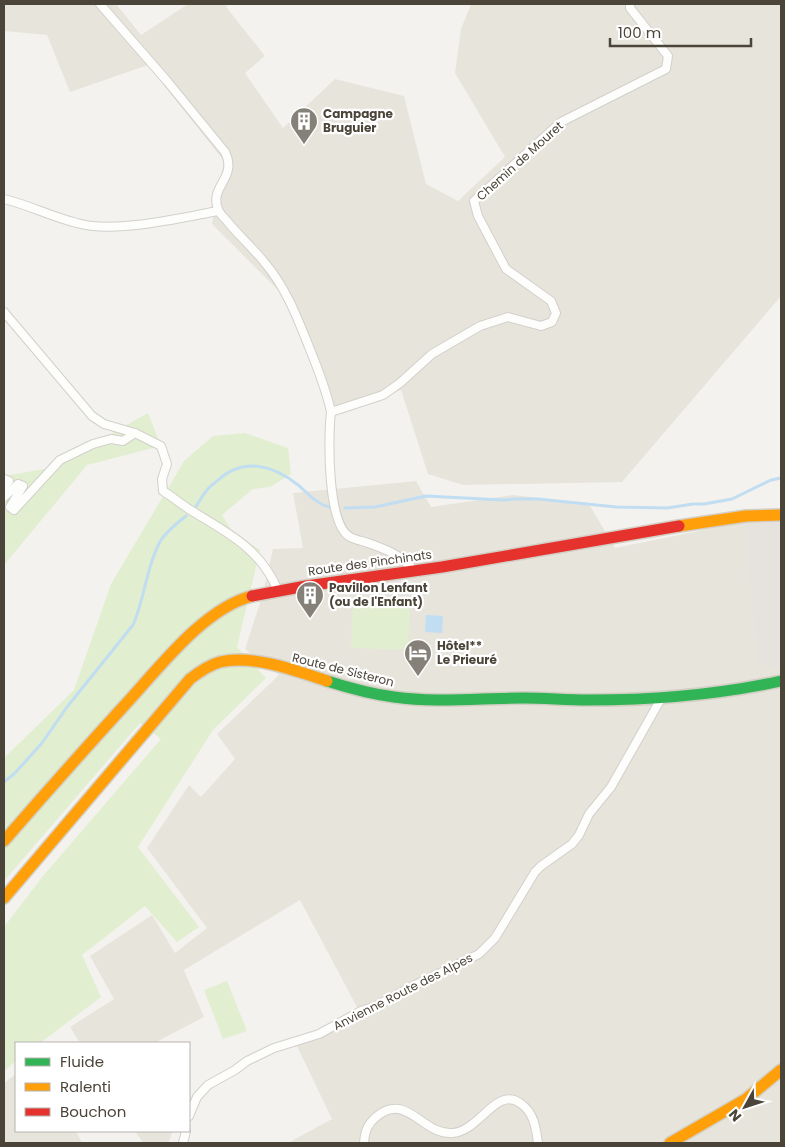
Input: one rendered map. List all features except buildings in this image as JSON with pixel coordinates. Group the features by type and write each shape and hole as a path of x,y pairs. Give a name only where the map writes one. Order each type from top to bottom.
{"main road":[{"name":"Route des Pinchinats","path":"4,841 184,641 206,620 234,602 278,591 442,567 705,521 746,516 781,515"},
{"name":"Route de Sisteron","path":"4,898 190,679 210,665 234,660 258,662 374,694 407,699 588,700 662,698 719,692 781,681"},
{"path":"670,1143 746,1099 781,1070"},
{"path":"770,1080 781,1074"}],"street":[{"path":"100,4 167,81 224,152 229,161 229,169 215,199 218,211 282,284 296,312 326,389 331,412 329,427 330,470 338,521 342,530 352,538 394,553 404,559 414,570"},
{"name":"Chemin de Mouret","path":"331,412 383,395 400,383 432,354 480,326 508,317 540,326 552,322 556,313 551,301 506,269 478,216 474,201 561,122 666,70 668,56 630,8 630,4"},
{"path":"4,199 78,224 103,227 176,219 218,211"},
{"path":"4,312 92,416 104,424 135,434 161,446 167,464 162,479 163,491 237,538 256,556 273,577 278,591"},
{"path":"4,497 18,484 23,486 10,507 14,510 60,460 93,444 111,439 123,441 135,434"},
{"path":"4,479 9,481 4,487"},
{"name":"Anvienne Route des Alpes","path":"190,1114 197,1097 208,1085 247,1061 274,1048 319,1034 361,1011 376,1006 479,954 495,938 535,872 572,844 579,835 589,814 611,787 662,698"},
{"path":"364,1143 365,1131 369,1123 389,1109 400,1109 413,1114 428,1126 440,1132 453,1133 466,1130 500,1100 508,1099 517,1100 531,1115 538,1143"}],"shaded area":[{"path":"4,4 116,4 141,35 188,4 226,4 227,8 265,56 245,73 283,128 335,79 404,96 426,184 458,201 505,157 455,73 461,29 471,4 781,4 781,296 622,482 463,485 428,474 401,390 329,414 298,310 212,224 224,161 148,65 70,92 47,35 4,31"},
{"path":"416,481 431,507 513,495 589,504 615,548 743,522 781,524 781,1143 288,1143 332,1119 295,1042 359,1011 300,900 184,970 204,1017 158,1042 79,1042 70,1027 114,999 90,956 152,915 175,953 207,928 147,848 189,785 201,797 235,759 217,734 279,675 245,649 262,597 273,549 303,548 293,493"},
{"path":"781,522 781,667 757,664 746,523"},
{"path":"15,1075 15,1132 76,1132 82,1143 4,1143 4,1083"},
{"path":"136,1132 173,1132 168,1143 143,1143"}],"green space":[{"path":"148,413 161,446 87,465 4,565 4,476 50,468"},
{"path":"245,433 288,448 291,474 270,487 253,489 222,515 232,531 260,550 237,647 266,678 213,730 138,847 199,927 177,942 145,906 82,955 101,997 41,1042 15,1042 15,1062 4,1071 4,927 43,876 161,739 140,723 4,881 4,758 74,690 111,584 184,461 213,436"},
{"path":"353,599 410,601 408,650 351,648"},
{"path":"227,981 247,1031 223,1039 204,990"}],"water":[{"path":"426,615 443,616 442,633 425,632"}],"waterway":[{"path":"194,509 207,490 218,480 238,468 248,466 258,466 279,473 298,485 316,501 329,507"},
{"path":"345,508 375,507 426,496 503,500 538,499 616,507 667,508 732,499 771,480 781,478"},
{"path":"4,782 15,773 42,743 67,707 133,625 156,550 166,533 186,516"}],"traffic: fast":[{"path":"327,681 385,696 442,700 523,698 637,699 685,696 781,681"}],"traffic: slow":[{"path":"679,526 746,516 781,515"},
{"path":"4,841 166,659 198,627 233,603 252,596"},
{"path":"4,898 190,679 201,671 220,662 246,660 274,665 327,681"},
{"path":"670,1143 746,1099 781,1070"}],"traffic: jam":[{"path":"252,596 306,586 442,567 679,526"}],"place":[{"name":"Campagne Bruguier","path":"304,145"},
{"name":"Pavillon Lenfant (ou de l'Enfant)","path":"310,619"},
{"name":"Hôtel** Le Prieuré","path":"418,677"}]}
